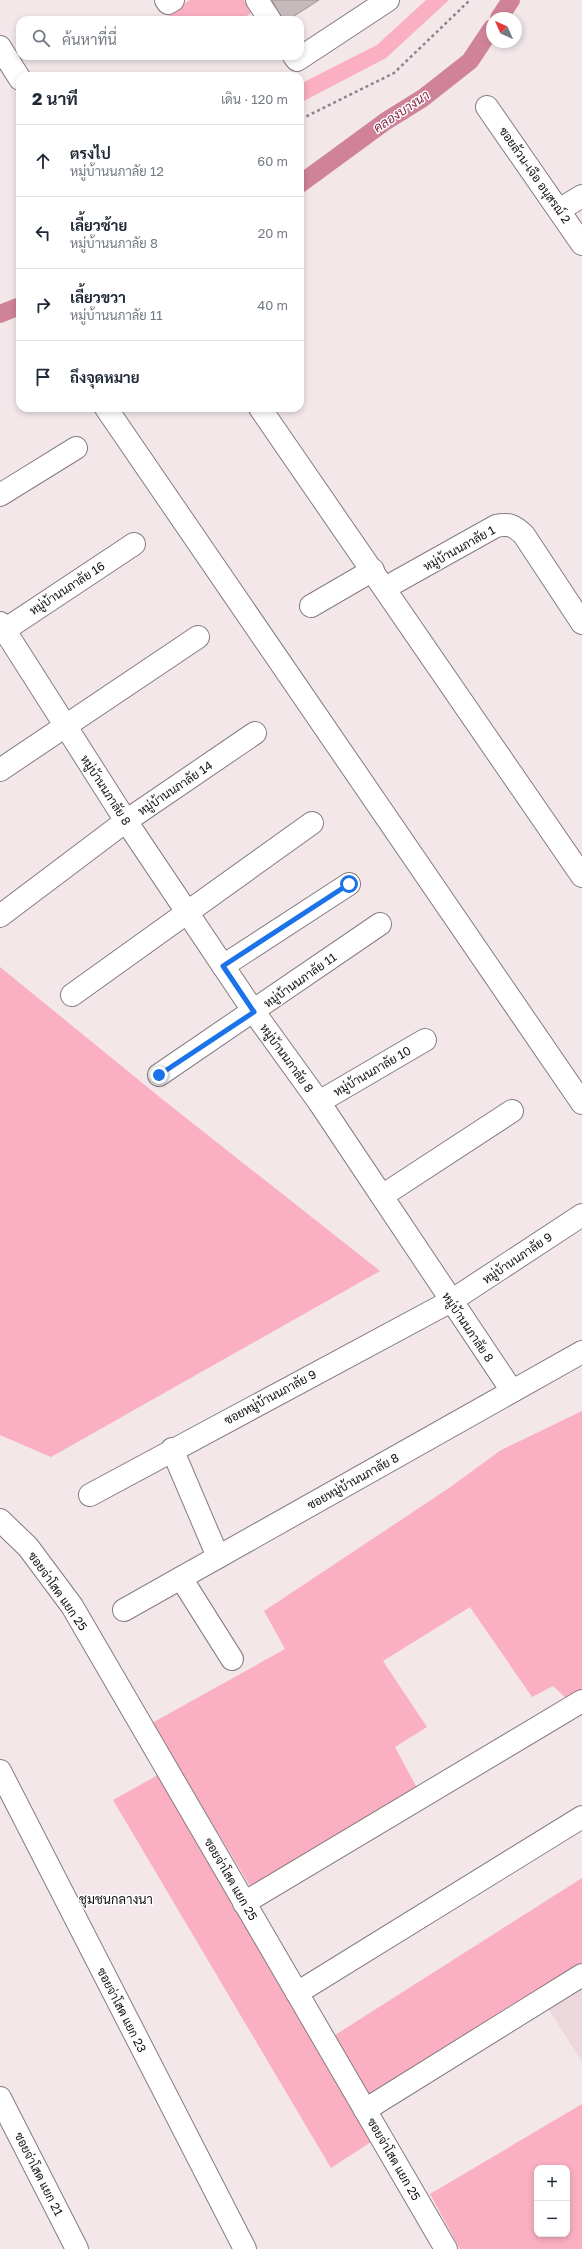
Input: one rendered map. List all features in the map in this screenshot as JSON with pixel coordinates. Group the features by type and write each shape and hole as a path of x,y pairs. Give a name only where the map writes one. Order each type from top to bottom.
{"street":[{"path":"166,0 168,3 173,0"},
{"path":"257,0 267,16"},
{"path":"304,55 388,0"},
{"path":"0,47 16,73"},
{"name":"ซอยล้วน-เจือ อนุสรณ์ 2","path":"487,107 582,244"},
{"path":"559,210 582,196"},
{"path":"109,412 582,1103"},
{"path":"263,412 386,588 582,876"},
{"path":"0,495 76,448"},
{"name":"หมู่บ้านนภาลัย 1","path":"386,588 496,526 506,524 516,528 524,536 582,623"},
{"name":"หมู่บ้านนภาลัย 16","path":"1,629 134,544"},
{"path":"311,606 373,570"},
{"name":"หมู่บ้านนภาลัย 8","path":"1,629 65,725 126,821 223,966 254,1012 319,1102 512,1391"},
{"path":"0,770 198,637"},
{"name":"หมู่บ้านนภาลัย 14","path":"0,916 126,821 255,733"},
{"path":"72,995 312,823"},
{"path":"223,966 349,884"},
{"name":"หมู่บ้านนภาลัย 11","path":"159,1075 254,1012 380,924"},
{"name":"หมู่บ้านนภาลัย 10","path":"319,1102 425,1040"},
{"path":"382,1196 512,1111"},
{"name":"หมู่บ้านนภาลัย 9","path":"451,1301 582,1215"},
{"name":"ซอยหมู่บ้านนภาลัย 9","path":"90,1495 172,1449 451,1301"},
{"name":"ซอยหมู่บ้านนภาลัย 8","path":"124,1610 582,1352"},
{"path":"172,1449 218,1557"},
{"name":"ซอยจ่าโสด แยก 25","path":"0,1520 28,1547 72,1606 446,2249"},
{"path":"181,1578 232,1658"},
{"path":"244,1903 582,1701"},
{"name":"ซอยจ่าโสด แยก 23","path":"0,1771 245,2249"},
{"path":"297,1993 582,1817"},
{"path":"365,2110 582,1975"},
{"name":"ซอยจ่าโสด แยก 21","path":"0,2098 78,2249"}],"path":[{"path":"304,117 394,73 470,0"}],"shaded area":[{"path":"190,0 244,0 252,12 246,16 169,16 168,14"},
{"path":"426,0 449,0 386,58 304,101 304,82 377,45"},
{"path":"0,967 162,1099 380,1271 51,1457 0,1435"},
{"path":"582,1411 582,1690 567,1699 553,1686 532,1697 470,1607 383,1661 427,1727 395,1747 417,1788 250,1886 152,1723 285,1649 264,1611 449,1488 501,1450"},
{"path":"158,1775 374,2140 331,2168 113,1800"},
{"path":"582,1878 582,1967 368,2097 332,2037"},
{"path":"582,1987 582,2062 548,2008"},
{"path":"582,2104 582,2249 460,2249 430,2194"}],"building":[{"path":"272,0 319,0 294,16 280,16"}],"waterway":[{"name":"คลองบางนา","path":"503,12 511,0"},
{"name":"คลองบางนา","path":"304,181 386,121 423,98 470,61 486,37"},
{"name":"คลองบางนา","path":"0,314 16,308"}],"district":[{"name":"ชุมชนกลางนา","path":"116,1899"}],"route":[{"path":"159,1075 254,1012 223,966 349,884"}]}
